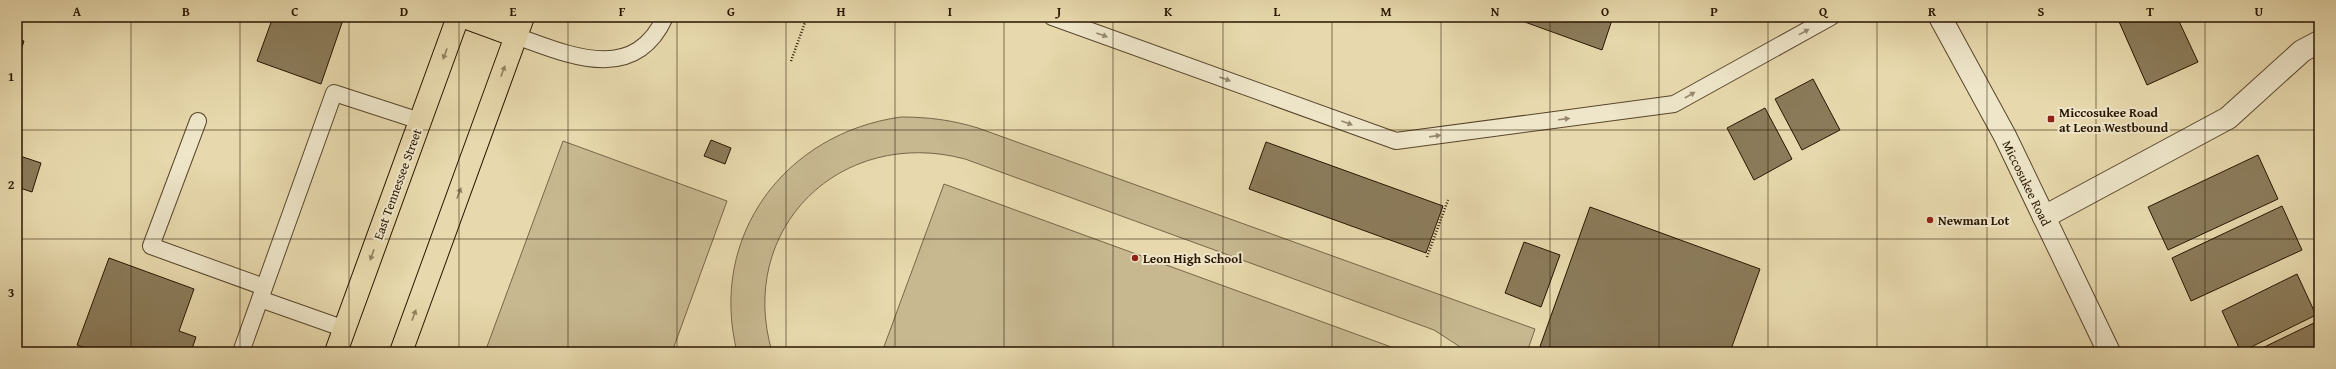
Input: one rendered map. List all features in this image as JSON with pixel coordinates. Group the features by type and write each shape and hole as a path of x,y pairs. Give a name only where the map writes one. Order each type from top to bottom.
{"main road":[{"name":"East Tennessee Street","path":"336,352 458,17"},
{"path":"401,352 519,27 464,17"}],"street":[{"name":"Miccosukee Road","path":"1940,17 2005,136 2109,352"},
{"path":"2044,217 2228,118 2302,51 2319,42"}],"lane":[{"path":"519,27 576,56 605,60 617,59 637,51 646,44 660,28 665,17"},
{"path":"1052,17 1396,140 1674,104 1831,17"},
{"path":"241,352 334,93 420,121"},
{"path":"198,121 151,246 345,329"}],"path":[{"path":"791,61 807,17"},
{"path":"1427,257 1448,200"}],"shaded area":[{"path":"901,117 940,120 978,128 1535,329 1527,352 1468,352 1434,330 965,159 920,153 877,158 840,173 808,197 785,228 770,265 765,307 772,352 737,352 731,309 734,269 746,231 765,197 790,168 822,144 859,127"},
{"path":"563,141 727,201 672,352 485,352"},
{"path":"944,184 1405,352 882,352"}],"building":[{"path":"273,17 344,17 321,84 257,61"},
{"path":"1511,17 1613,17 1602,50"},
{"path":"2117,17 2177,17 2198,62 2147,85"},
{"path":"17,39 24,41 18,60 17,59"},
{"path":"1813,79 1840,130 1802,150 1775,99"},
{"path":"1765,108 1792,159 1754,180 1727,128"},
{"path":"711,140 731,148 725,164 704,156"},
{"path":"1266,142 1443,206 1426,253 1249,189"},
{"path":"17,155 41,163 32,192 17,187"},
{"path":"2258,155 2278,199 2168,250 2148,207"},
{"path":"2282,206 2302,250 2191,301 2172,258"},
{"path":"1590,207 1760,269 1730,352 1538,352"},
{"path":"1524,242 1560,255 1541,307 1505,293"},
{"path":"109,258 194,289 179,331 196,337 191,352 85,352 86,348 77,345"},
{"path":"2297,274 2316,315 2241,352 2222,311"},
{"path":"2318,321 2319,352 2254,352"},
{"path":"2011,348 2013,352 2003,352"}],"place":[{"name":"Miccosukee Road at Leon Westbound","path":"2051,119"},
{"name":"Newman Lot","path":"1930,220"},
{"name":"Leon High School","path":"1135,258"}]}
